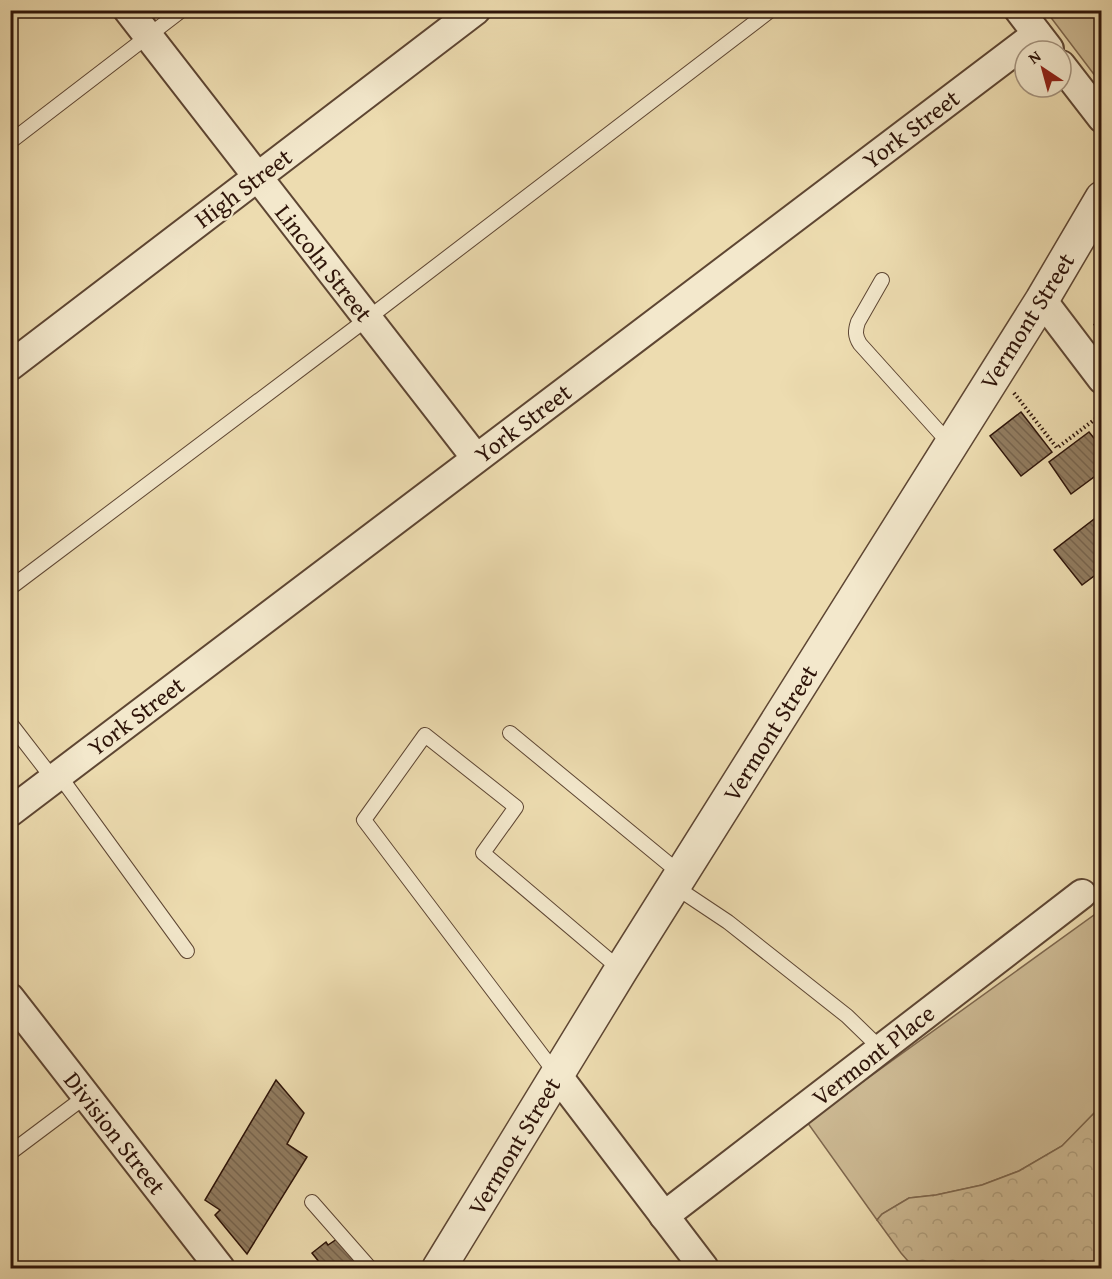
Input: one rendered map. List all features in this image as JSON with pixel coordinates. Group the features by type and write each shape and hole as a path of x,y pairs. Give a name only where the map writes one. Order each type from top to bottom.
{"street":[{"name":"Lincoln Street","path":"128,10 476,458"},
{"name":"High Street","path":"10,366 476,10"},
{"path":"1019,10 1042,39"},
{"name":"York Street","path":"10,812 476,458 1013,65"},
{"path":"1073,81 1101,118"},
{"name":"Vermont Street","path":"439,1269 677,880 1042,300 1101,198"},
{"path":"1042,300 1101,379"},
{"name":"Vermont Place","path":"664,1216 1082,894"},
{"name":"Division Street","path":"10,998 220,1269"},
{"path":"557,1075 704,1269"}],"lane":[{"path":"10,142 182,10"},
{"path":"10,588 771,10"},
{"path":"882,280 858,322 856,337 950,444"},
{"path":"10,723 56,777 186,951"},
{"path":"510,733 677,880 847,1016 881,1049"},
{"path":"557,1075 364,820 424,735 516,807 483,853 621,970"},
{"path":"10,1153 86,1096"},
{"path":"312,1202 370,1269"}],"path":[{"path":"1091,329 1101,321"},
{"path":"1013,392 1057,448 1098,417"}],"green space":[{"path":"1046,11 1101,11 1101,81 1073,47 1073,39 1067,39"},
{"path":"1101,910 1101,1106 1062,1146 1019,1171 982,1185 909,1198 882,1214 877,1220 807,1122"},
{"path":"1101,1106 1101,1268 914,1268 877,1220 882,1214 909,1198 982,1185 1019,1171 1062,1146"}],"building":[{"path":"1021,412 1052,452 1021,476 990,436"},
{"path":"1089,432 1102,448 1102,471 1071,494 1049,462"},
{"path":"1102,513 1102,570 1082,585 1054,550"},
{"path":"276,1080 304,1113 287,1144 307,1157 247,1254 215,1215 220,1210 205,1200"},
{"path":"337,1239 360,1268 324,1268 312,1253 326,1242 328,1245"}]}
